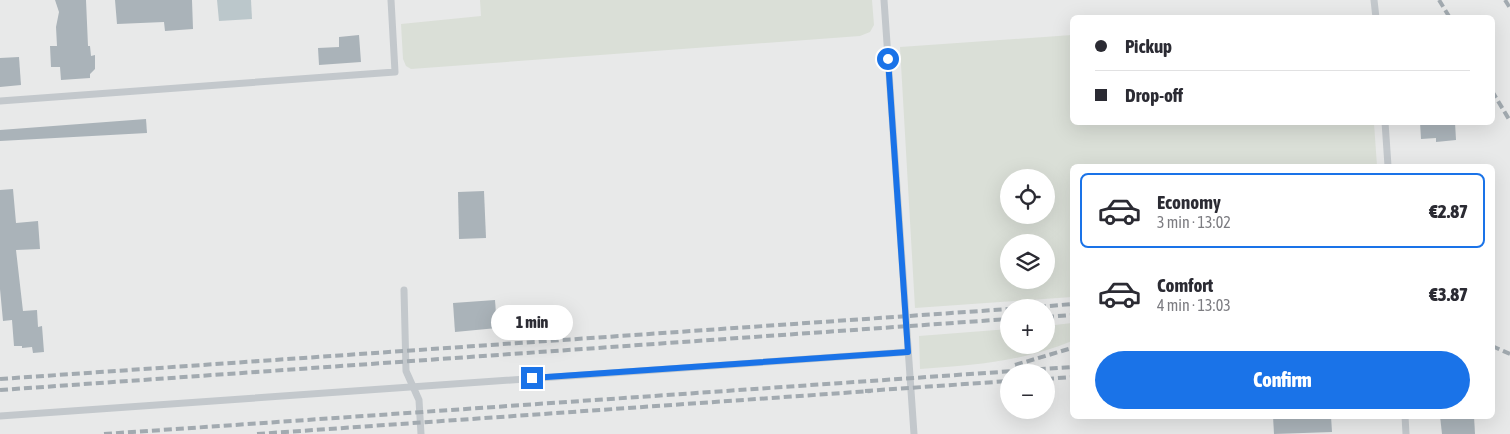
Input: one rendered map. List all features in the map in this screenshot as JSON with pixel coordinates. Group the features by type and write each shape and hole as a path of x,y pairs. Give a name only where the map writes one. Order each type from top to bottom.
{"lane":[{"path":"0,101 395,72 391,0"},
{"path":"884,0 914,434"},
{"path":"1374,0 1376,15"},
{"path":"1385,125 1388,164"},
{"path":"404,290 406,371 419,400 421,434"},
{"path":"0,416 908,352"},
{"path":"1405,419 1406,434"}],"shaded area":[{"path":"0,0 1510,0 1510,434 0,434"},
{"path":"217,0 251,0 252,19 219,21"},
{"path":"480,0 872,0 874,25 870,32 860,36 411,69 406,66 403,59 401,24 481,16"},
{"path":"1070,35 1070,125 1374,125 1377,164 1070,164 1070,297 1000,299 1000,302 915,308 900,47"},
{"path":"1070,323 1070,342 1055,347 1055,325"},
{"path":"1000,330 1000,354 1034,354 960,366 920,369 919,336"}],"building":[{"path":"55,0 86,0 88,46 90,46 91,56 95,55 95,69 90,74 90,78 61,80 60,67 51,67 50,46 57,46 56,27 59,12"},
{"path":"115,0 192,0 193,29 165,31 164,22 117,24"},
{"path":"359,35 361,62 319,65 318,48 339,47 339,37"},
{"path":"19,57 21,85 0,87 0,58"},
{"path":"146,119 147,133 0,141 0,130"},
{"path":"1420,125 1455,125 1456,140 1436,142 1436,138 1421,139"},
{"path":"13,189 16,223 38,221 40,249 16,250 23,311 37,310 38,327 42,326 44,352 33,353 32,347 22,348 22,346 14,346 12,320 3,321 0,289 0,190"},
{"path":"484,191 486,238 459,239 458,192"},
{"path":"495,300 497,328 455,332 453,303"},
{"path":"1273,419 1331,419 1332,432 1274,434"},
{"path":"1440,419 1474,419 1475,434 1442,434"}],"railway":[{"path":"1439,0 1448,15"},
{"path":"1505,0 1510,8"},
{"path":"1495,96 1510,121"},
{"path":"1055,305 1070,304"},
{"path":"0,379 1000,310"},
{"path":"1055,316 1070,315"},
{"path":"0,390 1000,320"},
{"path":"1495,347 1510,354"},
{"path":"1018,364 1070,349"},
{"path":"104,434 1070,367"},
{"path":"1055,378 1070,377"},
{"path":"865,391 1000,382"},
{"path":"257,434 871,391"}],"route":[{"path":"532,378 908,352 888,59"}]}
